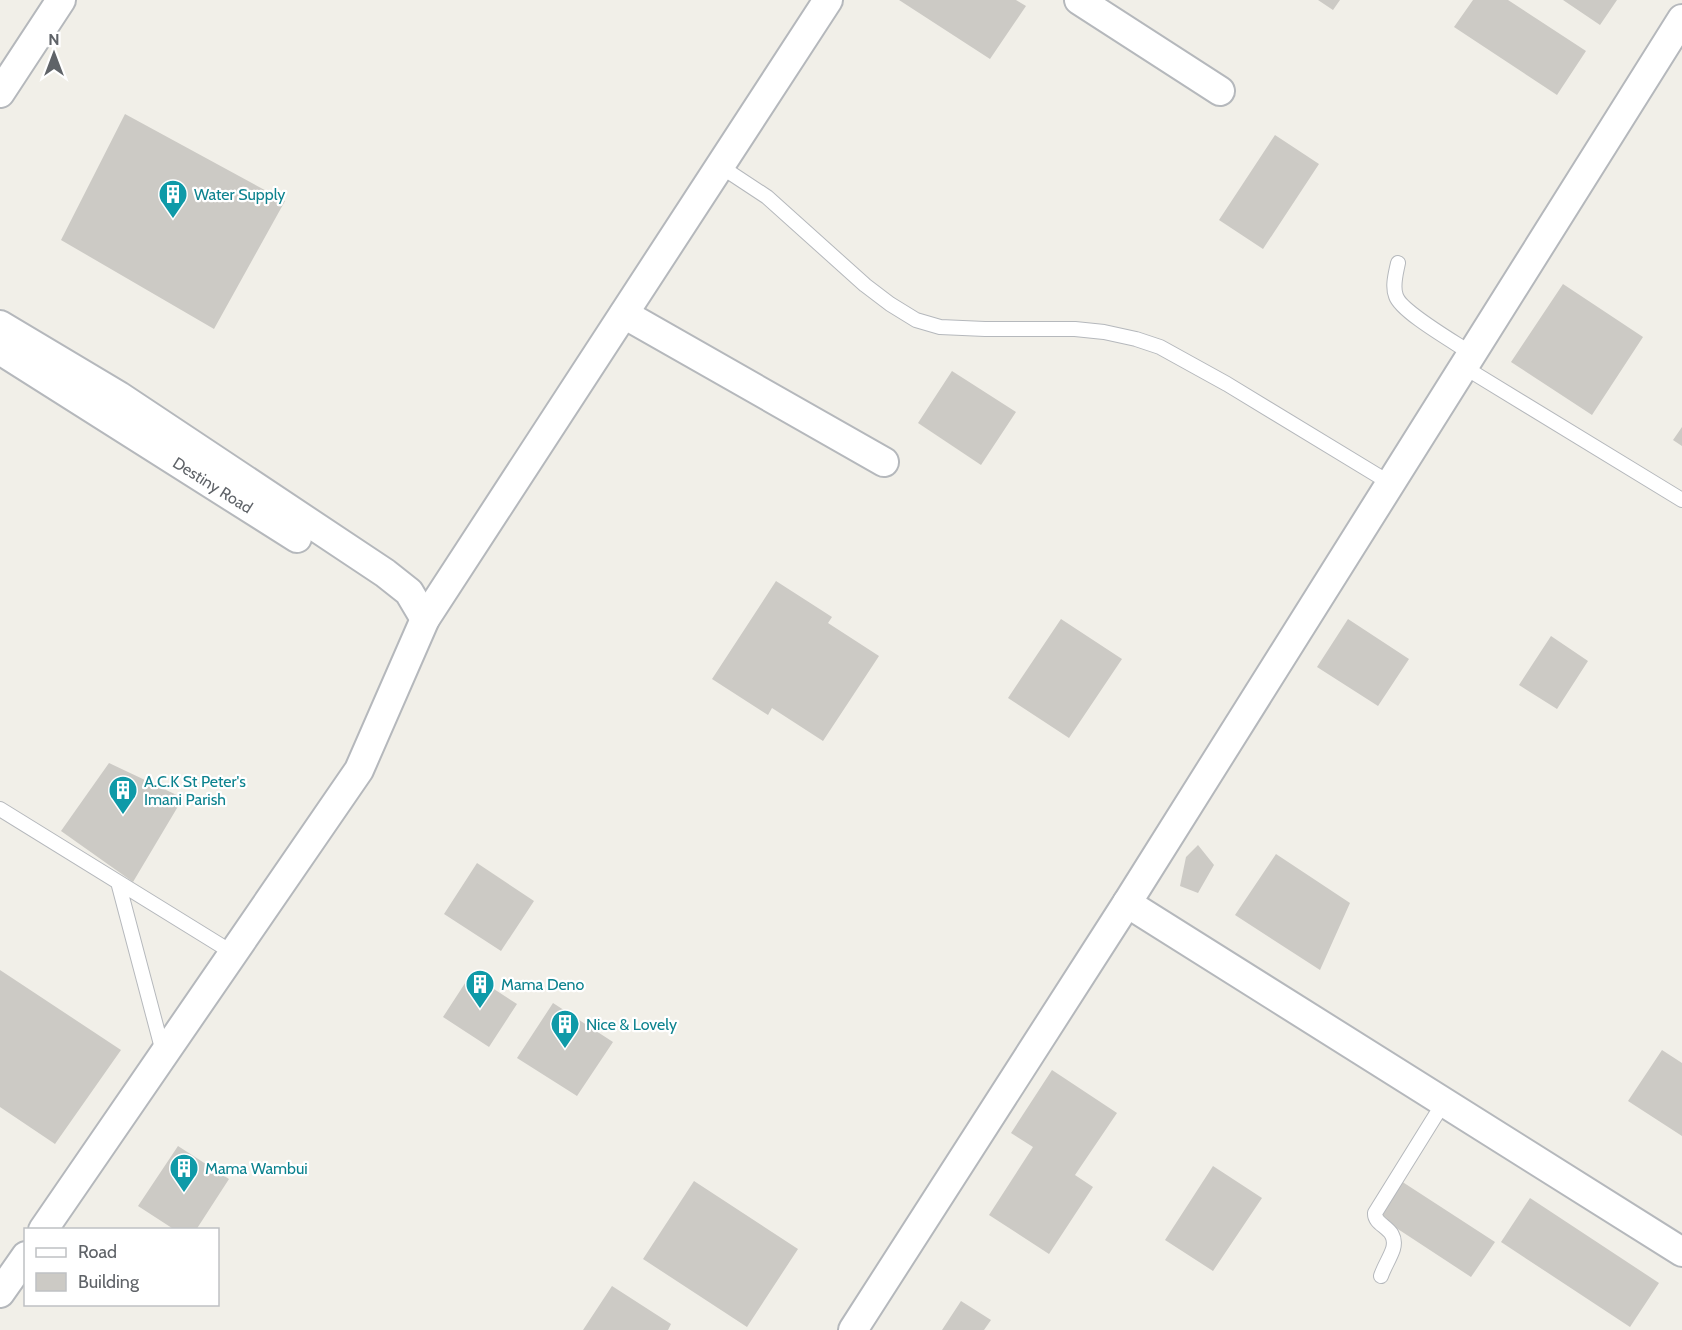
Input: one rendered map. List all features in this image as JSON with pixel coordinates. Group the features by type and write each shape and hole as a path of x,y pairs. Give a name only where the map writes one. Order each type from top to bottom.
{"street":[{"path":"0,93 61,0"},
{"path":"45,1228 359,770 425,619 828,0"},
{"path":"1079,0 1220,91"},
{"path":"853,1330 1127,903 1682,19"},
{"path":"624,314 884,462"},
{"path":"0,325 119,396 385,573 409,592 425,619"},
{"name":"Destiny Road","path":"0,350 425,619"},
{"path":"1127,903 1682,1252"},
{"path":"0,1293 24,1259"}],"lane":[{"path":"720,166 767,197 866,285 890,304 916,320 940,327 1075,329 1104,332 1152,345 1227,384 1390,483"},
{"path":"1398,263 1395,278 1396,297 1404,309 1468,360 1682,500"},
{"path":"0,809 234,953"},
{"path":"118,882 164,1054"},
{"path":"1380,1276 1394,1247 1393,1236 1385,1225 1374,1217 1375,1213 1444,1102"}],"building":[{"path":"899,0 1016,0 1026,6 990,59"},
{"path":"1318,0 1340,0 1333,10"},
{"path":"1473,0 1508,0 1586,51 1557,95 1454,27"},
{"path":"1563,0 1617,0 1600,25"},
{"name":"Water Supply","path":"125,114 285,201 214,329 61,240"},
{"path":"1275,135 1319,164 1263,249 1219,220"},
{"path":"1563,284 1643,337 1592,415 1511,362"},
{"path":"952,371 1016,412 981,465 918,423"},
{"path":"1682,427 1682,446 1673,440"},
{"path":"776,581 832,617 828,623 879,656 823,741 772,708 768,715 712,679"},
{"path":"1061,619 1122,659 1069,738 1008,698"},
{"path":"1348,619 1409,659 1378,706 1317,667"},
{"path":"1551,636 1588,661 1557,709 1519,685"},
{"name":"A.C.K St Peter's Imani Parish","path":"109,763 183,798 133,882 61,831"},
{"path":"1198,845 1214,865 1198,893 1180,886 1186,857"},
{"path":"1276,854 1350,903 1320,970 1235,915"},
{"path":"477,863 534,901 501,951 444,914"},
{"path":"0,970 121,1050 55,1144 0,1107"},
{"name":"Mama Deno","path":"471,974 517,1004 489,1047 443,1017"},
{"name":"Nice & Lovely","path":"553,1003 613,1042 577,1096 517,1058"},
{"path":"1662,1050 1682,1063 1682,1136 1628,1101"},
{"path":"1052,1070 1117,1113 1075,1175 1093,1187 1049,1254 989,1215 1033,1147 1011,1133"},
{"name":"Mama Wambui","path":"178,1146 229,1179 197,1228 172,1228 138,1206"},
{"path":"1213,1166 1262,1198 1213,1271 1165,1240"},
{"path":"694,1181 798,1249 747,1327 643,1259"},
{"path":"1401,1181 1495,1242 1471,1277 1378,1216"},
{"path":"1530,1198 1659,1283 1630,1327 1501,1242"},
{"path":"612,1286 671,1324 668,1330 583,1330"},
{"path":"961,1301 991,1320 984,1330 942,1330"}],"place":[{"name":"Water Supply","path":"173,220"},
{"name":"A.C.K St Peter's Imani Parish","path":"123,816"},
{"name":"Mama Deno","path":"480,1010"},
{"name":"Nice & Lovely","path":"565,1050"},
{"name":"Mama Wambui","path":"184,1194"}]}
